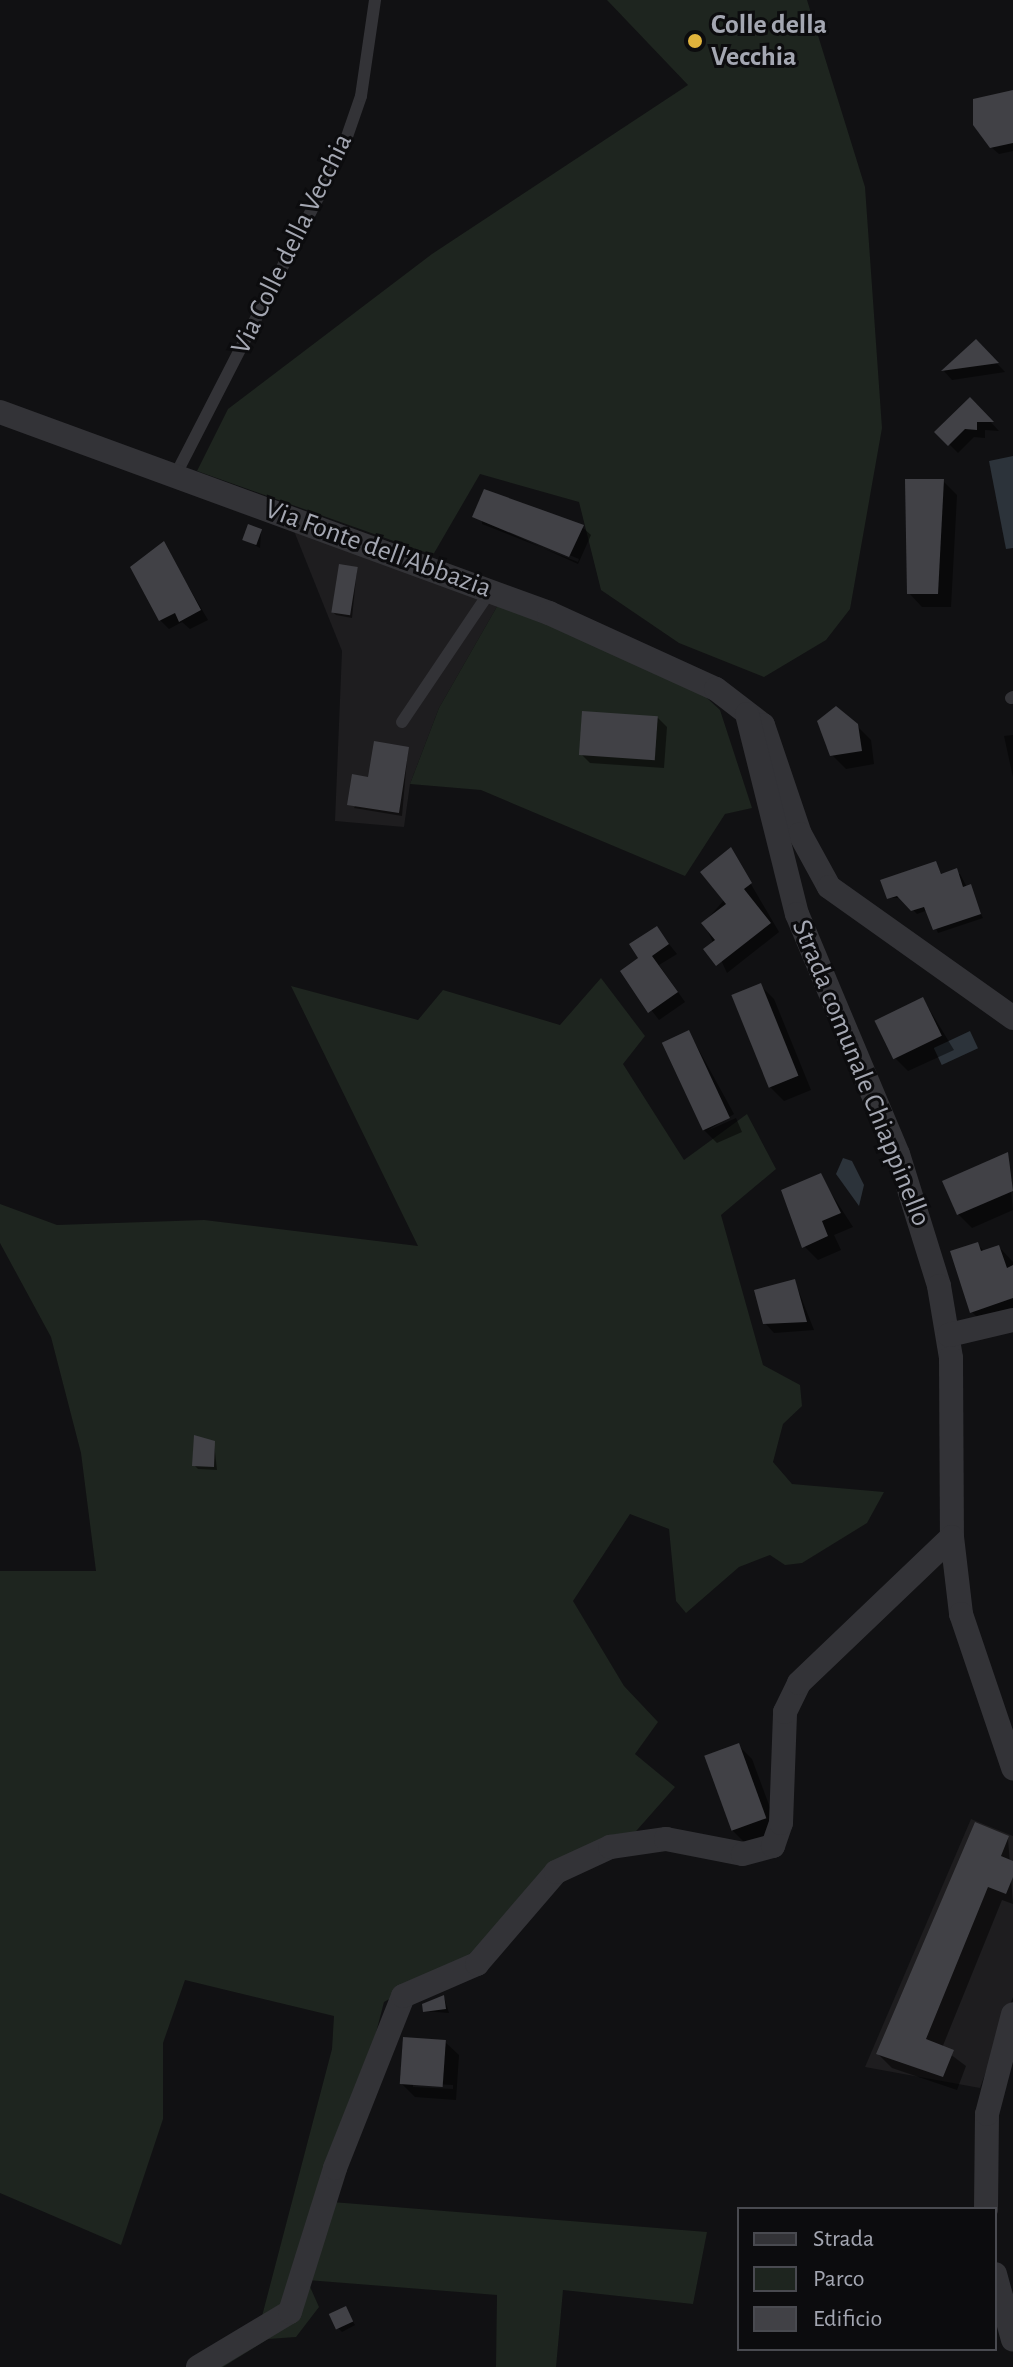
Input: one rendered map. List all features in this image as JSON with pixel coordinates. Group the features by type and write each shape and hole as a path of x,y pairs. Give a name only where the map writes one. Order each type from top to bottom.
{"street":[{"name":"Via Fonte dell'Abbazia","path":"0,412 491,590 630,646 746,708"},
{"path":"746,708 773,744 800,834 829,887 1013,1018"},
{"name":"Strada comunale Chiappinello","path":"746,708 797,914 898,1154 949,1335 952,1537 969,1648 1013,1768"},
{"path":"949,1335 1013,1320"},
{"path":"198,2367 290,2312 335,2168 403,1996 477,1964 556,1872 610,1847 666,1839 743,1854 773,1846 781,1823 785,1712 799,1683 952,1537"},
{"path":"986,2207 987,2114 1013,2014"},
{"path":"997,2281 1013,2339"}],"lane":[{"name":"Via Colle della Vecchia","path":"175,476 342,151 361,96 375,0"},
{"path":"402,722 491,590"}],"shaded area":[{"path":"1013,456 1013,548 1006,549 989,461"},
{"path":"292,526 499,603 439,708 410,784 404,827 335,821 342,651"},
{"path":"970,1031 978,1048 942,1065 934,1048"},
{"path":"843,1158 852,1161 864,1185 859,1206 836,1174"},
{"path":"971,1819 1013,1836 1013,1997 980,2088 865,2067"}],"green space":[{"path":"607,0 807,0 865,187 882,428 850,609 826,640 764,677 679,643 601,590 579,502 480,474 433,555 197,471 228,409 432,254 688,85"},
{"path":"499,603 695,687 720,710 752,808 725,814 685,876 481,790 410,784 439,708"},
{"path":"601,978 645,1036 623,1064 684,1160 747,1114 776,1169 721,1215 763,1365 800,1385 802,1406 783,1424 773,1462 792,1484 884,1492 867,1523 802,1563 785,1565 770,1555 739,1567 686,1613 676,1601 669,1529 630,1514 573,1601 624,1686 658,1722 635,1754 675,1787 615,1855 565,1879 485,1968 422,1981 384,2002 332,2202 707,2232 693,2304 563,2290 556,2367 496,2367 497,2295 307,2280 319,2307 296,2337 268,2339 223,2367 187,2367 261,2320 332,2049 334,2016 185,1980 163,2043 163,2119 121,2245 0,2193 0,1571 96,1571 81,1453 51,1337 0,1243 0,1204 57,1225 204,1220 418,1246 291,986 418,1020 443,990 560,1025"}],"building":[{"path":"1013,90 1013,143 990,148 973,125 973,99"},
{"path":"976,339 999,363 941,371"},
{"path":"970,397 994,422 977,422 977,430 965,429 948,446 934,432"},
{"path":"905,479 944,479 938,594 907,594"},
{"path":"484,489 584,525 569,557 472,517"},
{"path":"248,524 262,529 256,545 242,540"},
{"path":"164,541 201,610 179,622 175,613 159,621 130,567"},
{"path":"339,564 358,567 350,615 331,612"},
{"path":"836,706 858,724 862,751 830,756 817,721"},
{"path":"582,711 658,716 655,760 579,755"},
{"path":"374,741 409,747 399,813 347,805 352,774 368,777"},
{"path":"731,847 752,883 744,889 771,923 716,966 703,949 715,940 701,923 726,904 700,872"},
{"path":"936,861 941,874 957,868 963,887 971,884 981,914 933,930 924,907 911,911 897,896 887,899 880,880"},
{"path":"657,926 669,944 652,956 678,992 648,1013 620,971 638,958 629,944"},
{"path":"761,983 798,1076 769,1088 731,995"},
{"path":"923,997 942,1036 893,1059 874,1021"},
{"path":"689,1030 730,1118 703,1131 662,1043"},
{"path":"1008,1152 1013,1191 957,1215 942,1181"},
{"path":"821,1173 841,1213 822,1221 828,1236 802,1248 781,1190"},
{"path":"978,1242 981,1251 999,1245 1007,1268 1013,1265 1013,1298 970,1313 950,1251"},
{"path":"795,1279 807,1322 763,1324 754,1290"},
{"path":"194,1435 215,1441 214,1467 192,1466"},
{"path":"739,1743 766,1818 732,1831 704,1756"},
{"path":"975,1822 1009,1836 1001,1856 1013,1861 1013,1877 1006,1894 988,1887 926,2039 954,2050 943,2077 876,2054"},
{"path":"444,1995 446,2009 423,2012 422,2004"},
{"path":"403,2037 446,2040 443,2087 400,2084"},
{"path":"346,2306 353,2321 336,2329 329,2314"}],"place":[{"name":"Colle della Vecchia","path":"695,41"}]}
